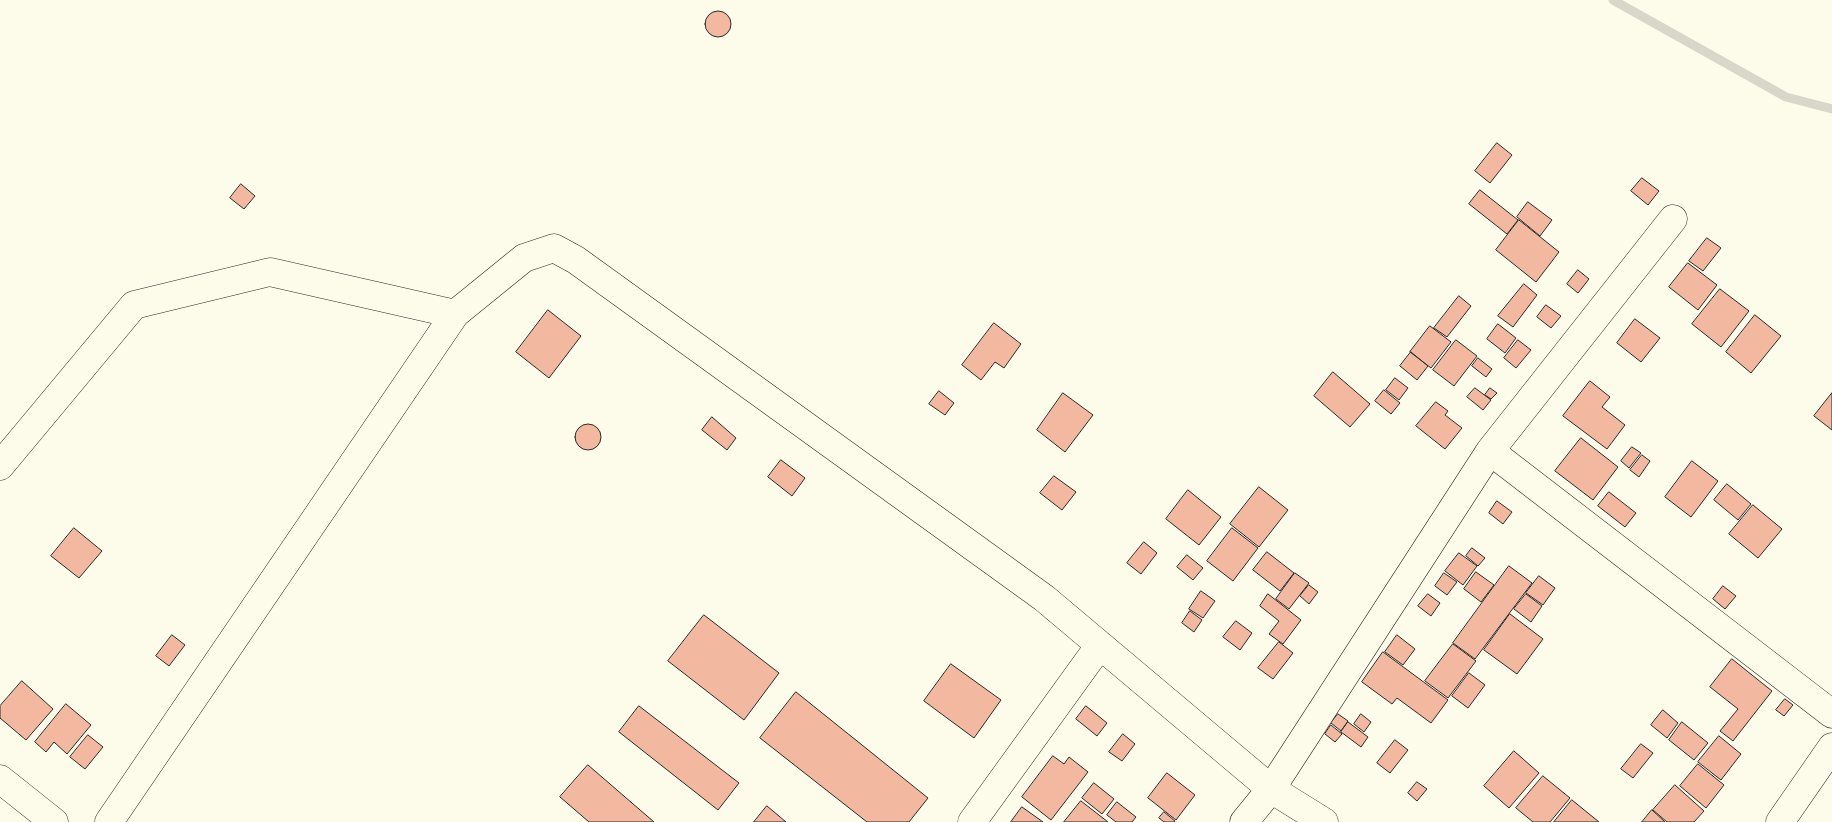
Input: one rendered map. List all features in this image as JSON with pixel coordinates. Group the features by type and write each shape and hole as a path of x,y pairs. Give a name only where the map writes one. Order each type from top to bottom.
{"street":[{"path":"1244,822 1271,789 1490,451 1673,219"},
{"path":"109,822 455,314 524,258 554,248 576,260 1044,598 1271,789 1324,822"},
{"path":"0,466 134,305 270,272 455,314"},
{"path":"1490,451 1832,714"},
{"path":"972,822 1100,644"},
{"path":"1780,822 1832,747"},
{"path":"0,779 54,822"}],"building":[{"path":"718,11 727,15 731,24 727,33 718,37 709,33 705,24 709,15"},
{"path":"1497,143 1512,155 1490,183 1475,171"},
{"path":"1642,178 1659,191 1648,205 1631,191"},
{"path":"241,184 255,196 244,209 230,198"},
{"path":"1480,190 1518,220 1507,234 1469,204"},
{"path":"1528,202 1552,220 1540,236 1517,217"},
{"path":"1519,220 1559,252 1536,282 1496,250"},
{"path":"1707,238 1721,248 1703,271 1689,261"},
{"path":"1688,263 1717,285 1698,310 1669,287"},
{"path":"1578,270 1589,279 1578,293 1567,284"},
{"path":"1524,284 1537,295 1513,327 1498,316"},
{"path":"1720,289 1749,311 1721,347 1692,324"},
{"path":"1459,296 1471,306 1447,337 1434,328"},
{"path":"1546,305 1561,316 1551,328 1537,317"},
{"path":"548,310 581,336 549,378 516,352"},
{"path":"1755,315 1781,336 1751,373 1726,352"},
{"path":"1635,319 1660,338 1641,362 1617,343"},
{"path":"994,323 1021,344 1004,368 995,362 981,380 962,365"},
{"path":"1498,324 1516,338 1505,353 1487,339"},
{"path":"1430,326 1451,342 1431,368 1410,352"},
{"path":"1456,340 1477,356 1454,386 1433,370"},
{"path":"1518,340 1531,350 1516,368 1504,358"},
{"path":"1411,352 1428,366 1417,380 1400,366"},
{"path":"1478,358 1492,369 1486,377 1472,366"},
{"path":"1333,372 1370,404 1350,427 1314,396"},
{"path":"1395,378 1408,388 1399,400 1386,390"},
{"path":"1590,381 1610,397 1602,407 1625,425 1607,449 1563,416"},
{"path":"1475,388 1491,400 1483,410 1467,397"},
{"path":"1490,388 1497,393 1491,399 1485,395"},
{"path":"1384,390 1400,403 1391,414 1375,401"},
{"path":"939,391 954,403 945,415 929,404"},
{"path":"1063,393 1093,415 1065,452 1037,430"},
{"path":"1832,393 1832,430 1814,416"},
{"path":"1436,402 1448,411 1445,415 1462,428 1445,449 1416,426"},
{"path":"712,417 736,438 727,450 702,430"},
{"path":"588,424 597,428 601,437 597,446 588,450 579,446 575,437 579,428"},
{"path":"1581,438 1618,467 1593,500 1555,471"},
{"path":"1632,447 1641,453 1629,468 1621,461"},
{"path":"1642,455 1650,461 1639,477 1630,470"},
{"path":"781,460 805,478 792,496 768,477"},
{"path":"1692,461 1718,481 1691,517 1665,497"},
{"path":"1054,476 1076,492 1062,510 1040,493"},
{"path":"1727,484 1751,504 1738,520 1714,500"},
{"path":"1259,487 1288,510 1259,547 1230,524"},
{"path":"1188,490 1221,517 1199,545 1166,519"},
{"path":"1609,492 1636,513 1625,527 1598,506"},
{"path":"1497,501 1512,512 1503,524 1489,513"},
{"path":"1753,505 1782,529 1758,558 1729,534"},
{"path":"74,528 102,551 79,578 51,556"},
{"path":"1232,528 1258,548 1233,581 1207,561"},
{"path":"1144,542 1157,553 1141,574 1127,563"},
{"path":"1472,548 1485,558 1478,566 1466,556"},
{"path":"1267,552 1294,573 1280,591 1253,570"},
{"path":"1459,553 1477,566 1463,585 1445,571"},
{"path":"1187,555 1203,568 1193,580 1177,567"},
{"path":"1509,566 1532,583 1475,659 1453,643"},
{"path":"1476,572 1494,585 1481,602 1464,589"},
{"path":"1295,573 1309,583 1289,609 1276,599"},
{"path":"1444,573 1457,582 1447,595 1435,586"},
{"path":"1539,576 1555,588 1543,605 1526,593"},
{"path":"1309,585 1318,592 1309,604 1300,596"},
{"path":"1723,586 1736,596 1725,609 1713,599"},
{"path":"1201,591 1215,601 1203,618 1189,609"},
{"path":"1268,594 1301,620 1283,644 1269,634 1279,621 1260,606"},
{"path":"1428,594 1440,603 1431,616 1418,606"},
{"path":"1526,594 1542,606 1531,622 1514,609"},
{"path":"1190,611 1202,620 1194,632 1182,623"},
{"path":"1510,614 1543,639 1517,674 1484,650"},
{"path":"704,615 779,673 744,720 668,661"},
{"path":"1236,621 1252,633 1240,650 1223,637"},
{"path":"172,635 185,645 169,666 156,656"},
{"path":"1397,635 1415,649 1403,665 1385,652"},
{"path":"1279,642 1293,653 1273,679 1258,668"},
{"path":"1453,644 1476,661 1448,698 1425,681"},
{"path":"1383,652 1448,700 1431,723 1397,698 1392,704 1362,682"},
{"path":"1732,659 1772,691 1733,741 1720,731 1738,709 1710,687"},
{"path":"951,664 1001,700 974,738 924,701"},
{"path":"1469,673 1485,685 1468,708 1452,696"},
{"path":"22,681 53,709 26,740 0,718 0,706"},
{"path":"796,692 928,798 909,822 867,822 760,738"},
{"path":"1785,699 1793,705 1784,716 1776,710"},
{"path":"66,704 91,725 67,754 54,742 46,752 35,742"},
{"path":"639,706 739,783 718,810 619,732"},
{"path":"1086,706 1107,723 1097,736 1076,719"},
{"path":"1663,710 1678,723 1667,738 1651,725"},
{"path":"1338,714 1348,721 1341,731 1331,723"},
{"path":"1361,714 1371,722 1364,732 1354,724"},
{"path":"1348,722 1368,737 1361,747 1341,732"},
{"path":"1682,722 1708,743 1694,760 1669,740"},
{"path":"1331,725 1342,734 1335,742 1325,734"},
{"path":"1123,734 1135,744 1122,761 1109,752"},
{"path":"88,735 103,747 85,769 70,757"},
{"path":"1719,736 1741,754 1721,780 1698,762"},
{"path":"1395,740 1408,750 1390,773 1377,763"},
{"path":"1641,744 1653,753 1633,778 1621,769"},
{"path":"1514,751 1539,773 1509,808 1484,786"},
{"path":"1053,756 1064,764 1069,757 1088,772 1051,820 1022,797"},
{"path":"1698,764 1724,785 1706,808 1680,786"},
{"path":"588,765 654,822 589,822 560,797"},
{"path":"1167,773 1195,795 1176,820 1148,798"},
{"path":"1543,776 1570,798 1550,822 1533,822 1516,808"},
{"path":"1417,782 1427,789 1417,801 1408,793"},
{"path":"1094,783 1114,799 1102,814 1082,798"},
{"path":"1675,785 1704,811 1694,822 1667,822 1653,810"},
{"path":"1572,800 1599,822 1554,822"},
{"path":"1081,801 1108,822 1064,822"},
{"path":"1117,802 1136,817 1132,822 1116,822 1107,815"},
{"path":"767,806 786,822 754,822"},
{"path":"1022,807 1043,822 1011,822"},
{"path":"1652,810 1665,822 1642,822"},
{"path":"1164,812 1175,821 1164,822 1159,818"}],"waterway":[{"path":"1613,0 1786,97 1832,109"}]}
